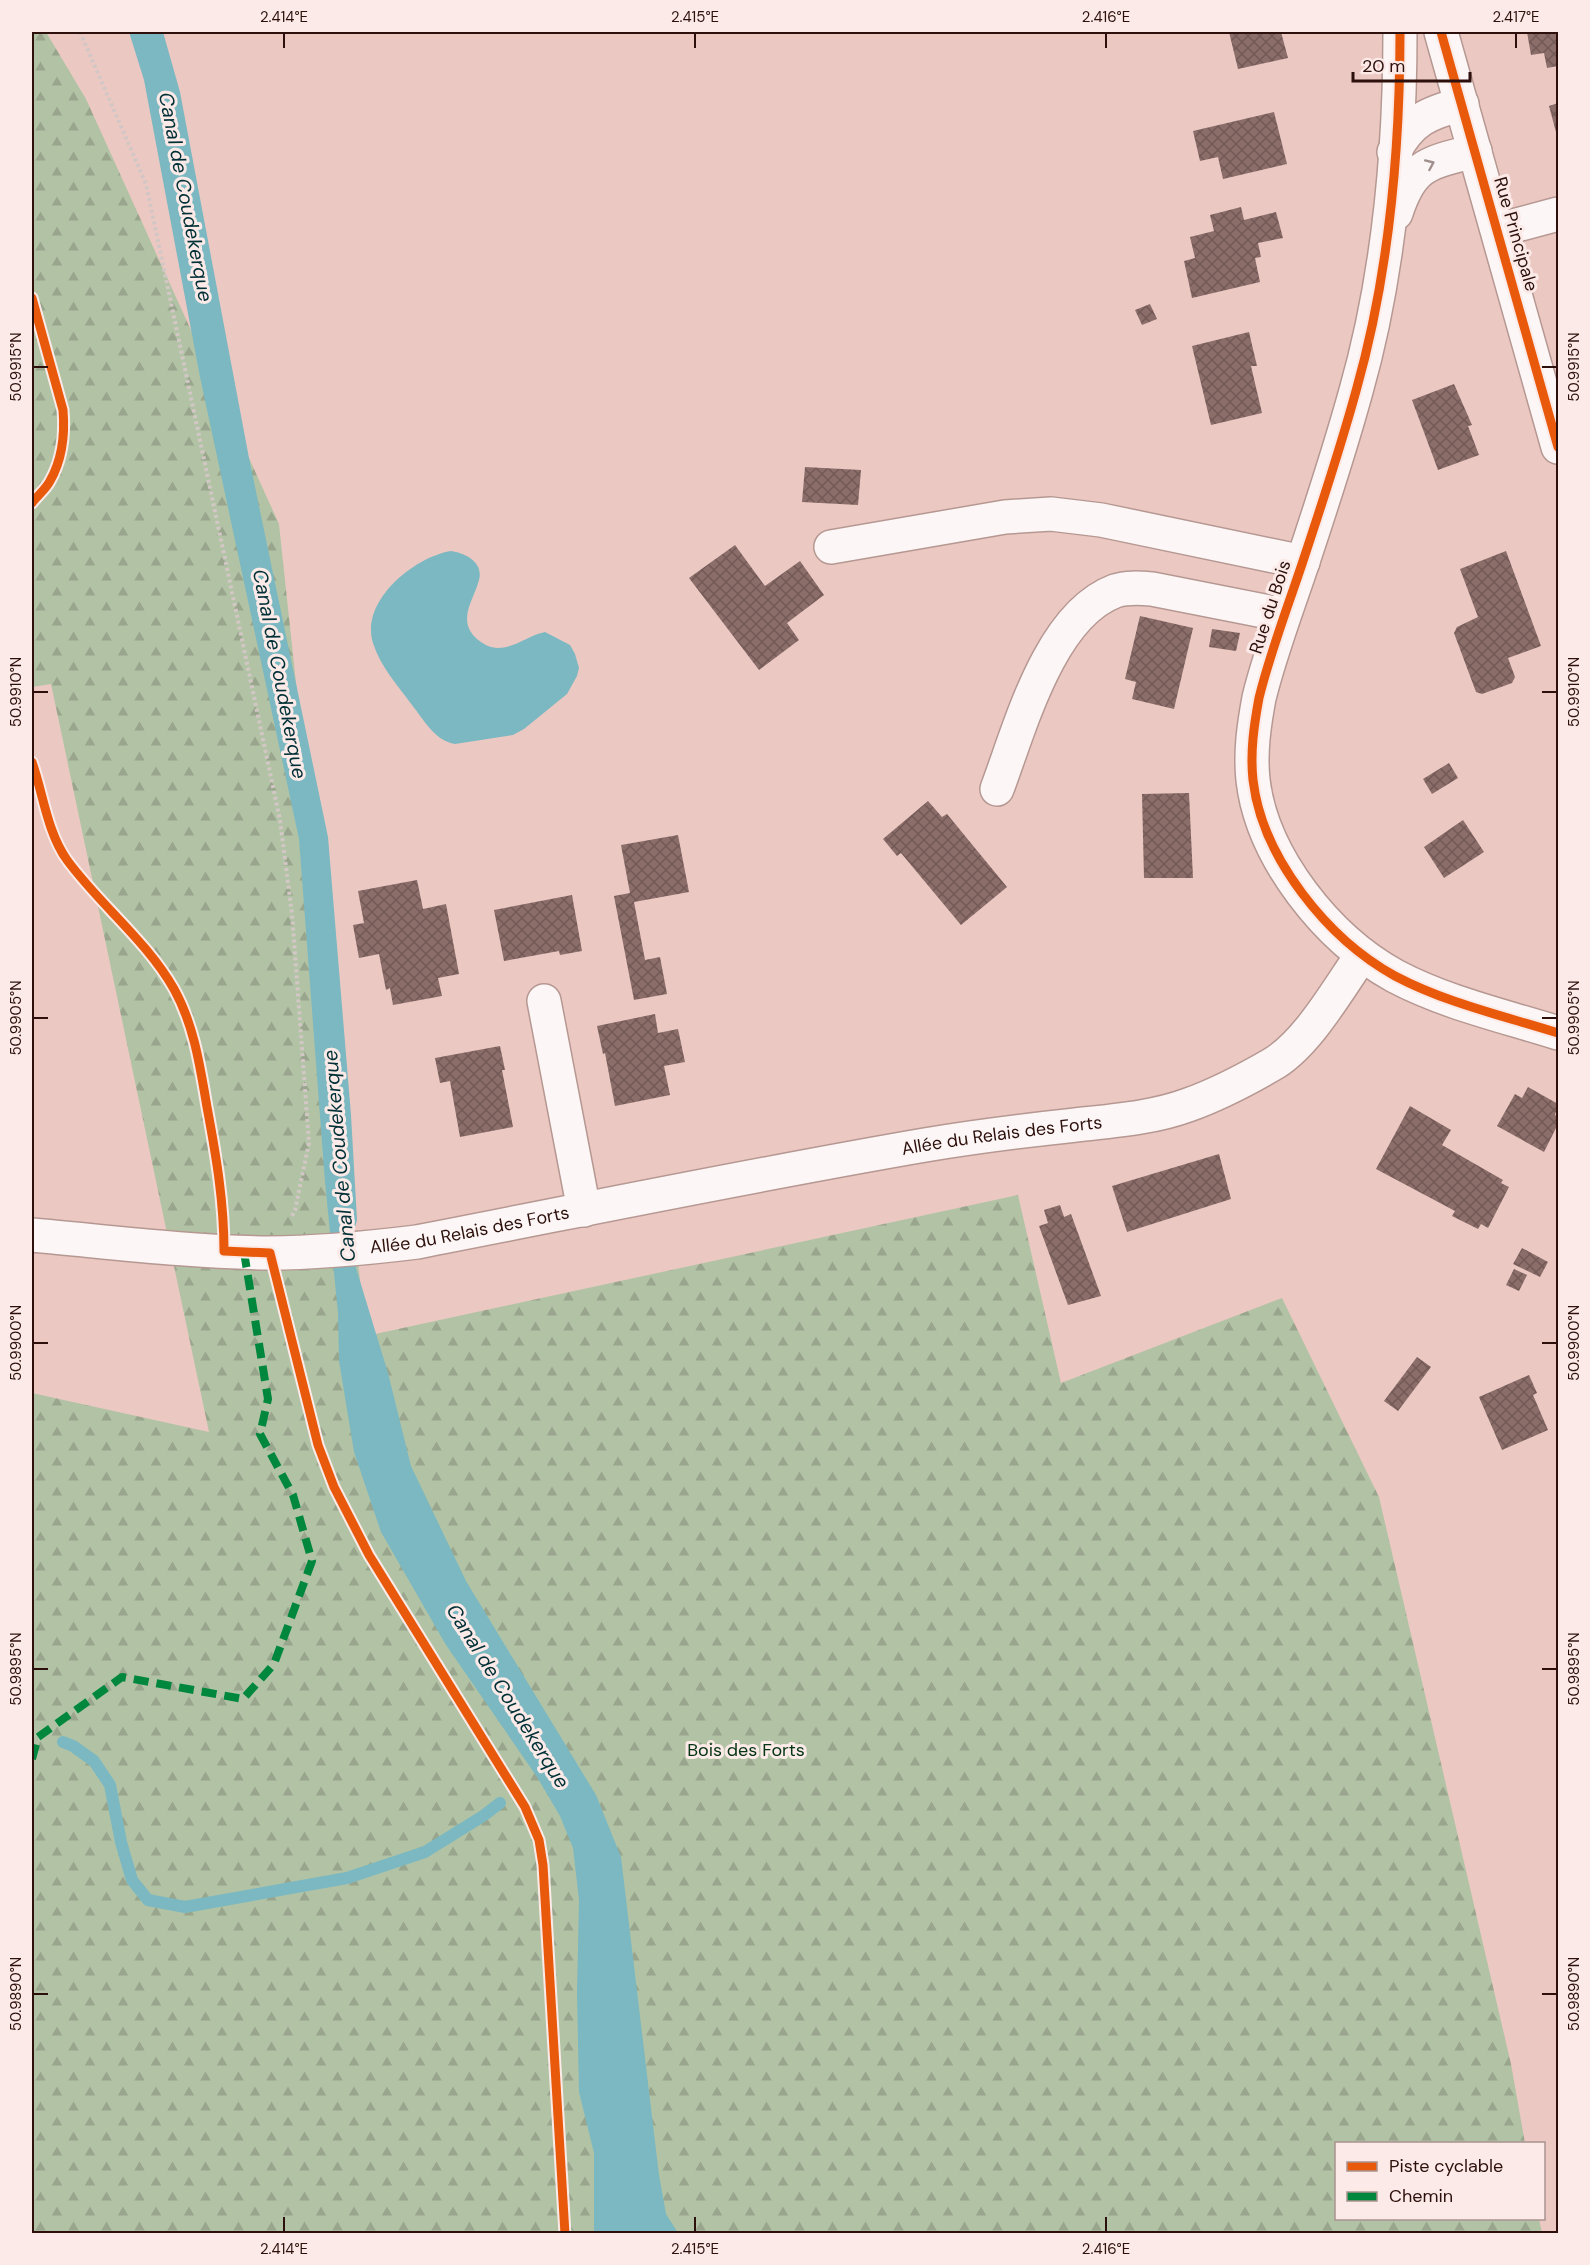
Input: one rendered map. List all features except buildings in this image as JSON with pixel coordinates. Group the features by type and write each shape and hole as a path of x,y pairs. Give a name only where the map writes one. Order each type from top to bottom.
{"street":[{"name":"Rue du Bois","path":"1400,32 1400,73 1394,152 1385,250 1376,310 1356,392 1263,681 1252,742 1256,796 1267,832 1286,868 1315,908 1362,955 1398,977 1440,996 1558,1034"},
{"name":"Rue Principale","path":"1441,32 1558,447"},
{"path":"1394,152 1406,133 1419,120 1436,111 1462,104"},
{"name":"Rue du Bois","path":"1385,250 1400,201 1414,176 1430,162 1475,151"},
{"path":"1498,230 1558,214"},
{"path":"831,547 997,518 1051,514 1101,520 1303,562"},
{"path":"997,789 1039,680 1055,647 1074,621 1099,599 1124,589 1152,589 1284,615"},
{"name":"Allée du Relais des Forts","path":"32,1235 270,1253 376,1247 417,1242 923,1145 1120,1120 1189,1105 1273,1064 1287,1053 1311,1027 1362,955"},
{"name":"Allée du Relais des Forts","path":"544,1001 584,1210"}],"path":[{"path":"80,32 146,184 280,820 292,914 309,1143 295,1210 270,1253"}],"green space":[{"name":"Bois des Forts","path":"32,32 46,32 86,99 279,524 366,1336 1018,1195 1061,1383 1282,1298 1379,1497 1511,2064 1525,2142 1335,2142 1335,2220 1539,2220 1542,2233 32,2234 32,1393 209,1432 51,684 32,687"}],"water":[{"name":"Canal de Coudekerque","path":"129,32 163,32 180,92 249,458 328,837 351,1115 357,1220 354,1231 356,1268 388,1373 411,1466 466,1581 596,1795 621,1857 659,2175 666,2214 678,2233 594,2233 594,2153 579,2092 577,1993 579,1900 573,1848 560,1816 537,1777 446,1645 381,1532 354,1452 339,1361 338,1313 325,1182 299,839 200,377 144,80"},
{"path":"451,551 472,559 479,568 479,580 467,617 471,632 477,639 495,648 516,644 545,632 570,645 575,654 579,668 567,694 524,729 513,735 455,744 442,739 426,723 390,676 373,643 371,627 374,612 382,597 393,584 421,562"}],"waterway":[{"path":"63,1742 73,1746 94,1761 110,1785 121,1842 132,1880 148,1900 185,1907 347,1878 425,1852 500,1803"}],"marked path":[{"path":"32,1759 38,1737 122,1677 243,1699 274,1664 312,1561 293,1495 260,1434 268,1399 244,1252"}],"cycle path":[{"path":"1400,32 1395,167 1377,303 1356,391 1259,698 1253,739 1253,780 1259,809 1284,867 1302,893 1346,941 1370,960 1414,986 1475,1008 1558,1033"},
{"path":"1441,32 1558,447"},
{"path":"32,298 64,419 62,447 54,473 32,503"},
{"path":"32,762 50,825 60,849 80,876 163,971 187,1017 202,1076 213,1143 221,1196 224,1251 270,1253 318,1445 334,1487 369,1555 525,1807 539,1840 543,1865 565,2234"}]}
